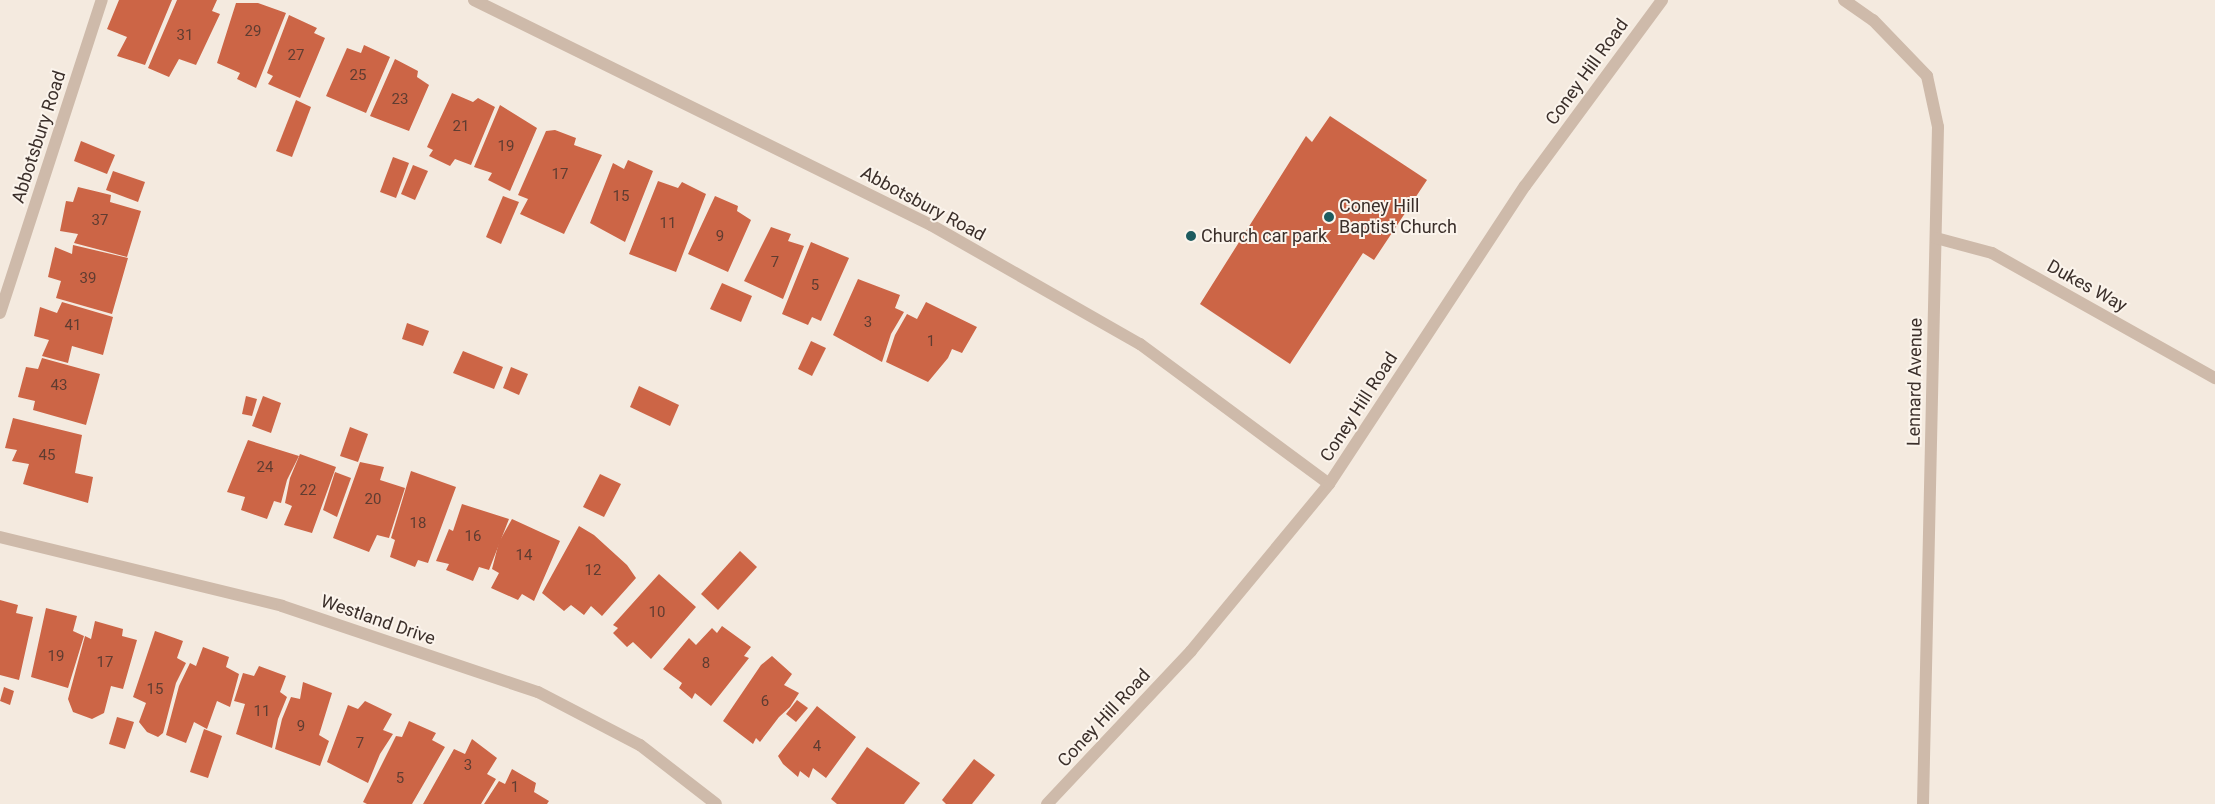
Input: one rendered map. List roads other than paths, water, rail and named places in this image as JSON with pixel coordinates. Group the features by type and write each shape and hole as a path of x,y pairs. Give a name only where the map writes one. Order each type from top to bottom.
{"street":[{"name":"Abbotsbury Road","path":"0,313 102,0"},
{"name":"Abbotsbury Road","path":"474,0 931,225 1140,344 1329,484"},
{"name":"Coney Hill Road","path":"1047,804 1191,651 1329,484 1525,186 1662,0"},
{"name":"Lennard Avenue","path":"1844,0 1873,20 1927,76 1938,127 1923,804"},
{"name":"Dukes Way","path":"1936,238 1992,252 2215,378"},
{"name":"Westland Drive","path":"0,537 282,606 538,692 640,745 716,804"}],"place":[{"name":"Coney Hill Baptist Church","path":"1329,217"},
{"name":"Church car park","path":"1191,236"}]}
